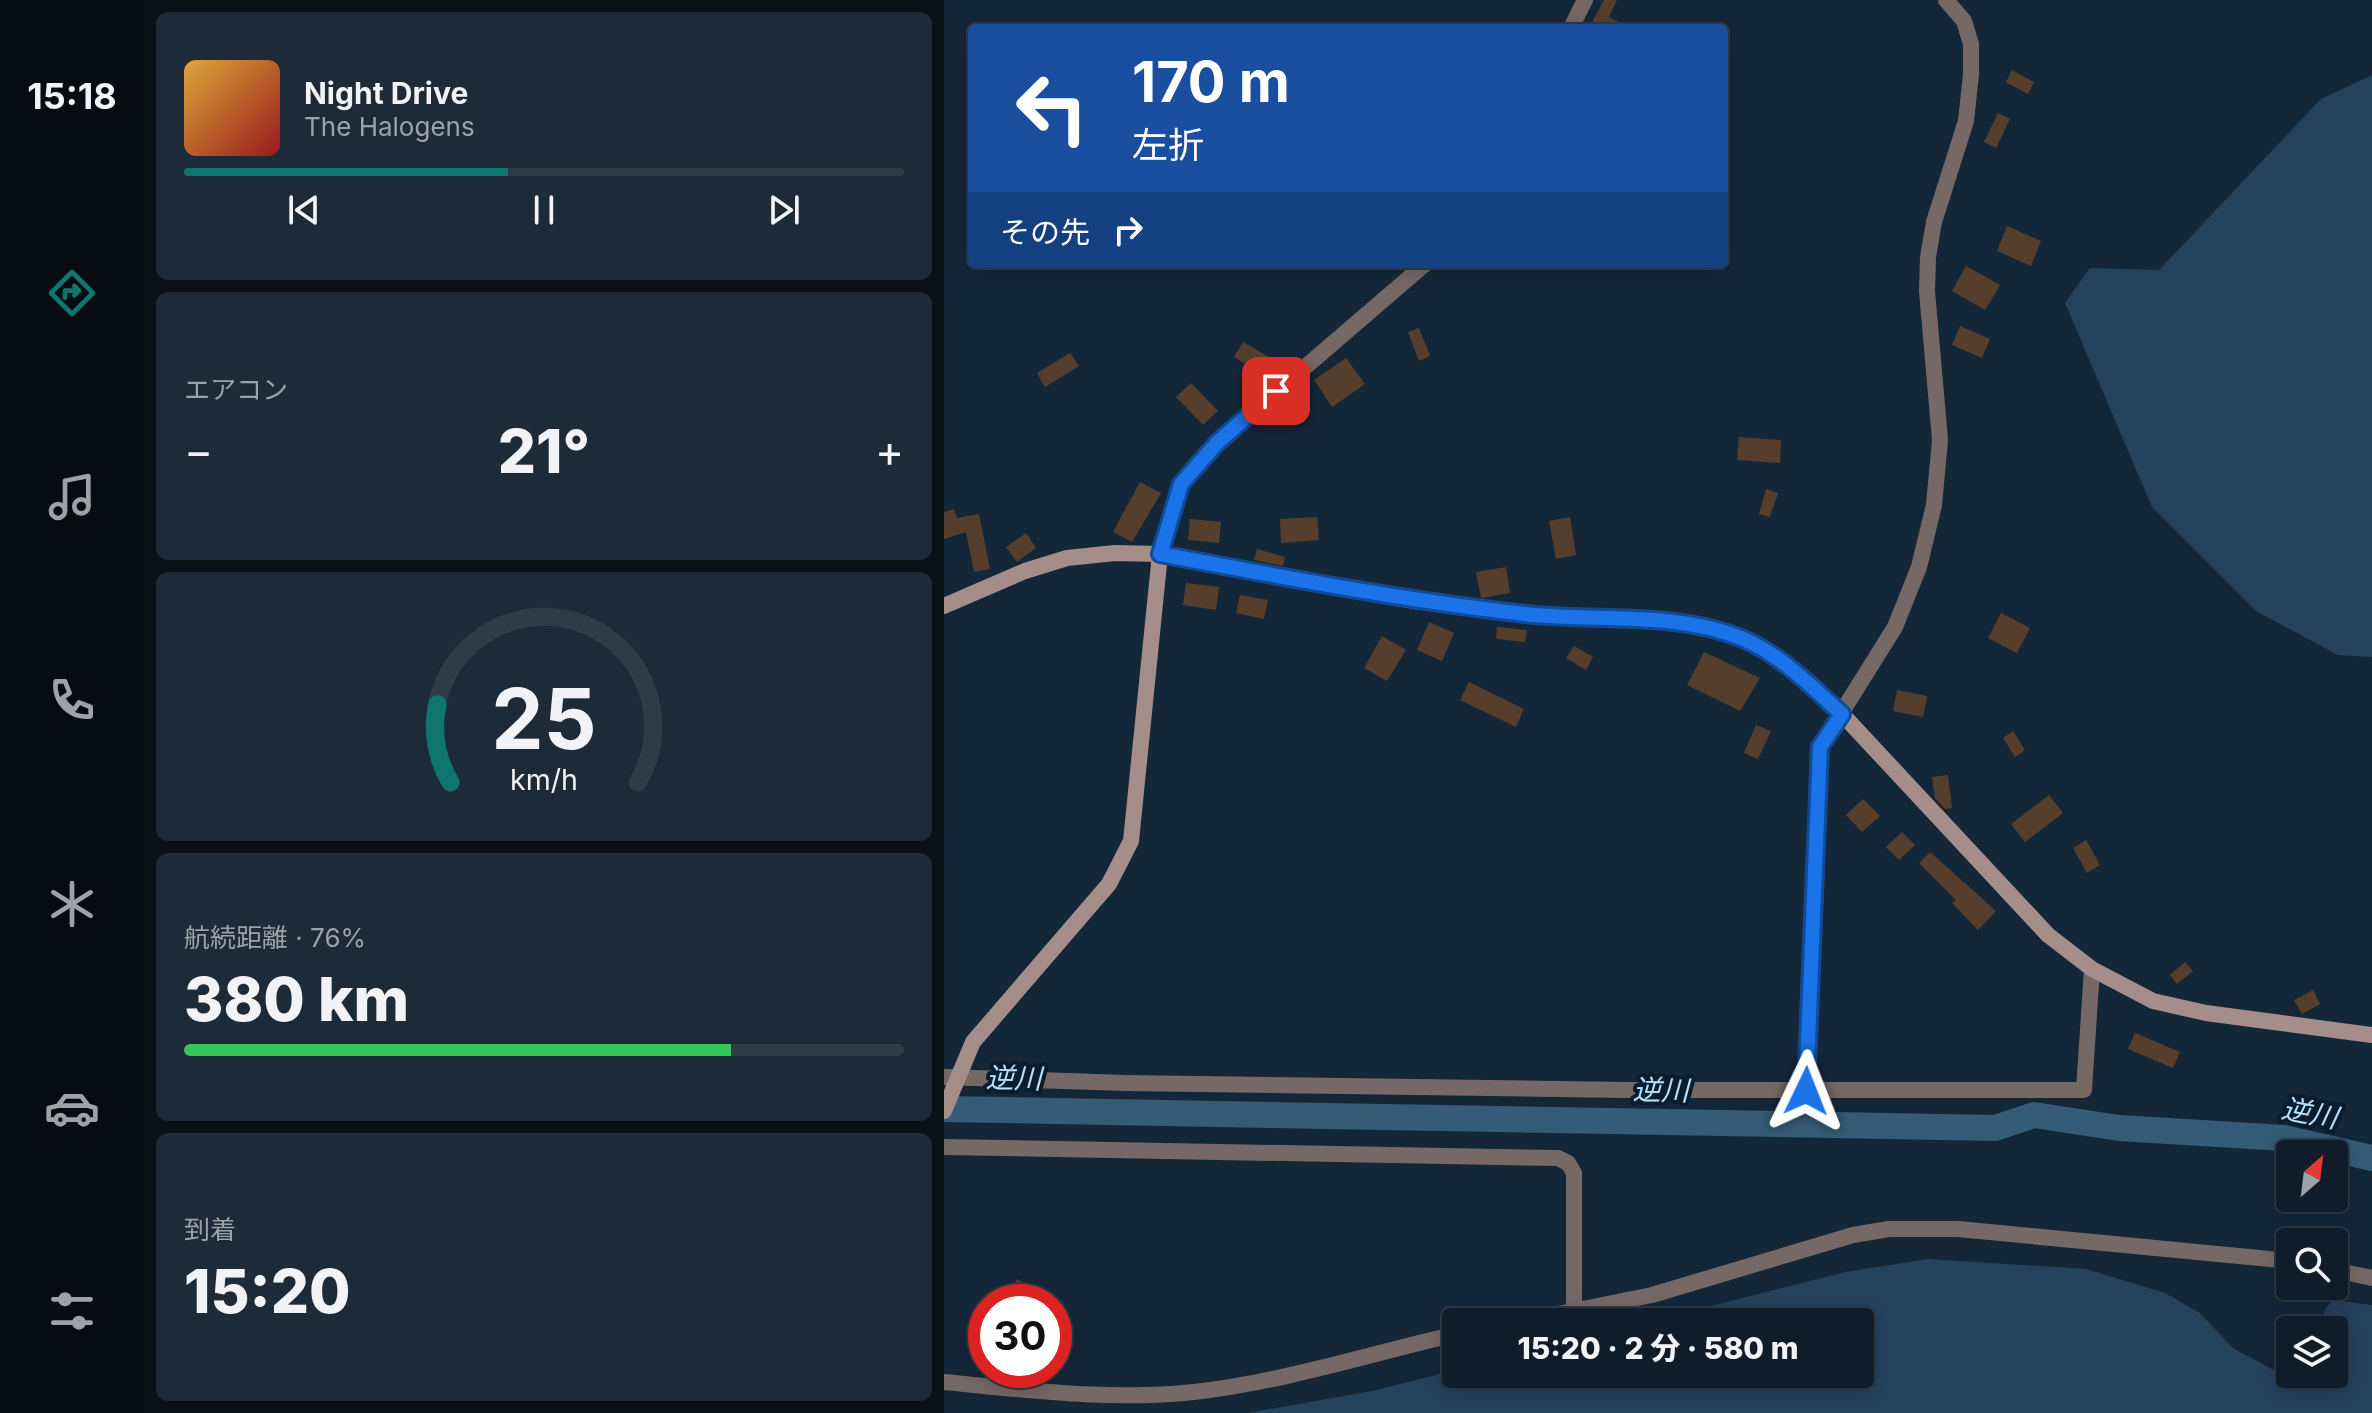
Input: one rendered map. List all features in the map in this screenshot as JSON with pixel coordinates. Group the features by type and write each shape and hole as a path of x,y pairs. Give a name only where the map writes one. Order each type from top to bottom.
{"street":[{"path":"1573,24 1585,0"},
{"path":"1806,1091 1820,747 1880,655 1908,597 1934,505 1940,440 1927,291 1928,257 1934,222 1966,121 1971,74 1971,44 1964,21 1946,0"},
{"path":"944,1111 951,1076 973,1042 1109,884 1131,841 1160,554 1181,484 1217,443 1420,268"},
{"path":"944,606 1025,571 1067,558 1115,553 1160,554 1413,601 1546,616 1690,623 1742,639 1783,661 1842,714 2048,935 2092,969 2153,1001 2206,1013 2372,1035"},
{"path":"951,1076 1126,1083 1806,1091 2084,1090 2092,969"},
{"path":"944,1147 1558,1158 1568,1163 1576,1184 1574,1308"},
{"path":"1592,1308 1652,1295 1853,1235 1889,1229 1958,1229 2276,1260"},
{"path":"2348,1273 2372,1278"},
{"path":"944,1382 1093,1397 1193,1392 1265,1380 1442,1337"}],"shaded area":[{"path":"2372,75 2372,657 2338,655 2256,611 2152,507 2065,303 2090,268 2159,270 2321,99"},
{"path":"1928,1259 2086,1269 2165,1293 2200,1313 2234,1349 2276,1371 2276,1388 2348,1388 2348,1316 2323,1316 2324,1311 2332,1300 2372,1305 2372,1413 1247,1413 1372,1391 1442,1374 1442,1388 1874,1388 1874,1308 1702,1308 1845,1272"}],"building":[{"path":"1604,0 1617,0 1609,17 1622,24 1591,24"},
{"path":"2012,70 2034,82 2028,94 2006,82"},
{"path":"1998,113 2010,119 1996,148 1984,142"},
{"path":"2007,226 2041,241 2031,266 1997,251"},
{"path":"1966,266 2000,285 1985,310 1952,291"},
{"path":"1960,326 1990,339 1982,358 1952,345"},
{"path":"1419,328 1430,356 1419,361 1408,332"},
{"path":"1243,342 1271,358 1261,374 1234,357"},
{"path":"1070,353 1079,366 1045,387 1037,373"},
{"path":"1346,358 1365,384 1332,407 1314,380"},
{"path":"1191,383 1218,411 1203,425 1176,397"},
{"path":"1739,437 1781,440 1780,463 1737,460"},
{"path":"1140,482 1161,493 1132,542 1113,532"},
{"path":"1766,489 1778,493 1770,517 1759,514"},
{"path":"954,509 957,518 979,514 990,569 974,572 966,532 944,539 944,512"},
{"path":"1317,517 1319,540 1281,543 1280,519"},
{"path":"1570,517 1576,555 1556,559 1549,521"},
{"path":"1190,519 1221,522 1219,543 1188,540"},
{"path":"1026,533 1036,548 1017,562 1006,547"},
{"path":"1257,549 1285,557 1283,566 1254,560"},
{"path":"1506,567 1510,593 1481,598 1476,572"},
{"path":"1186,583 1219,587 1216,610 1183,605"},
{"path":"1240,595 1268,600 1264,619 1236,613"},
{"path":"2001,613 2030,628 2017,653 1988,638"},
{"path":"1429,622 1454,633 1442,661 1417,650"},
{"path":"1497,627 1527,630 1525,642 1496,639"},
{"path":"1382,636 1406,650 1387,681 1364,668"},
{"path":"1574,646 1593,657 1586,670 1566,658"},
{"path":"1704,652 1760,678 1740,711 1687,685"},
{"path":"1469,682 1524,709 1516,727 1460,700"},
{"path":"1897,690 1927,696 1923,717 1893,711"},
{"path":"1756,725 1771,731 1758,759 1744,753"},
{"path":"2013,731 2025,750 2015,757 2003,738"},
{"path":"1948,775 1952,808 1945,809 1935,798 1932,777"},
{"path":"2049,795 2063,813 2025,842 2011,824"},
{"path":"1863,799 1880,816 1862,832 1846,815"},
{"path":"1902,832 1915,845 1899,860 1886,847"},
{"path":"2086,840 2100,865 2087,873 2073,848"},
{"path":"1930,852 1996,911 1978,930 1952,903 1956,900 1919,863"},
{"path":"2185,962 2193,971 2177,984 2170,975"},
{"path":"2313,990 2320,1004 2302,1014 2294,1000"},
{"path":"2135,1033 2180,1052 2173,1068 2128,1049"}],"waterway":[{"name":"逆川","path":"944,1109 1995,1128 2034,1115 2119,1128 2284,1138 2372,1158"}],"route":[{"path":"1276,391 1217,443 1181,484 1160,554 1413,601 1546,616 1690,623 1742,639 1783,661 1842,714 1820,747 1806,1091"}]}
